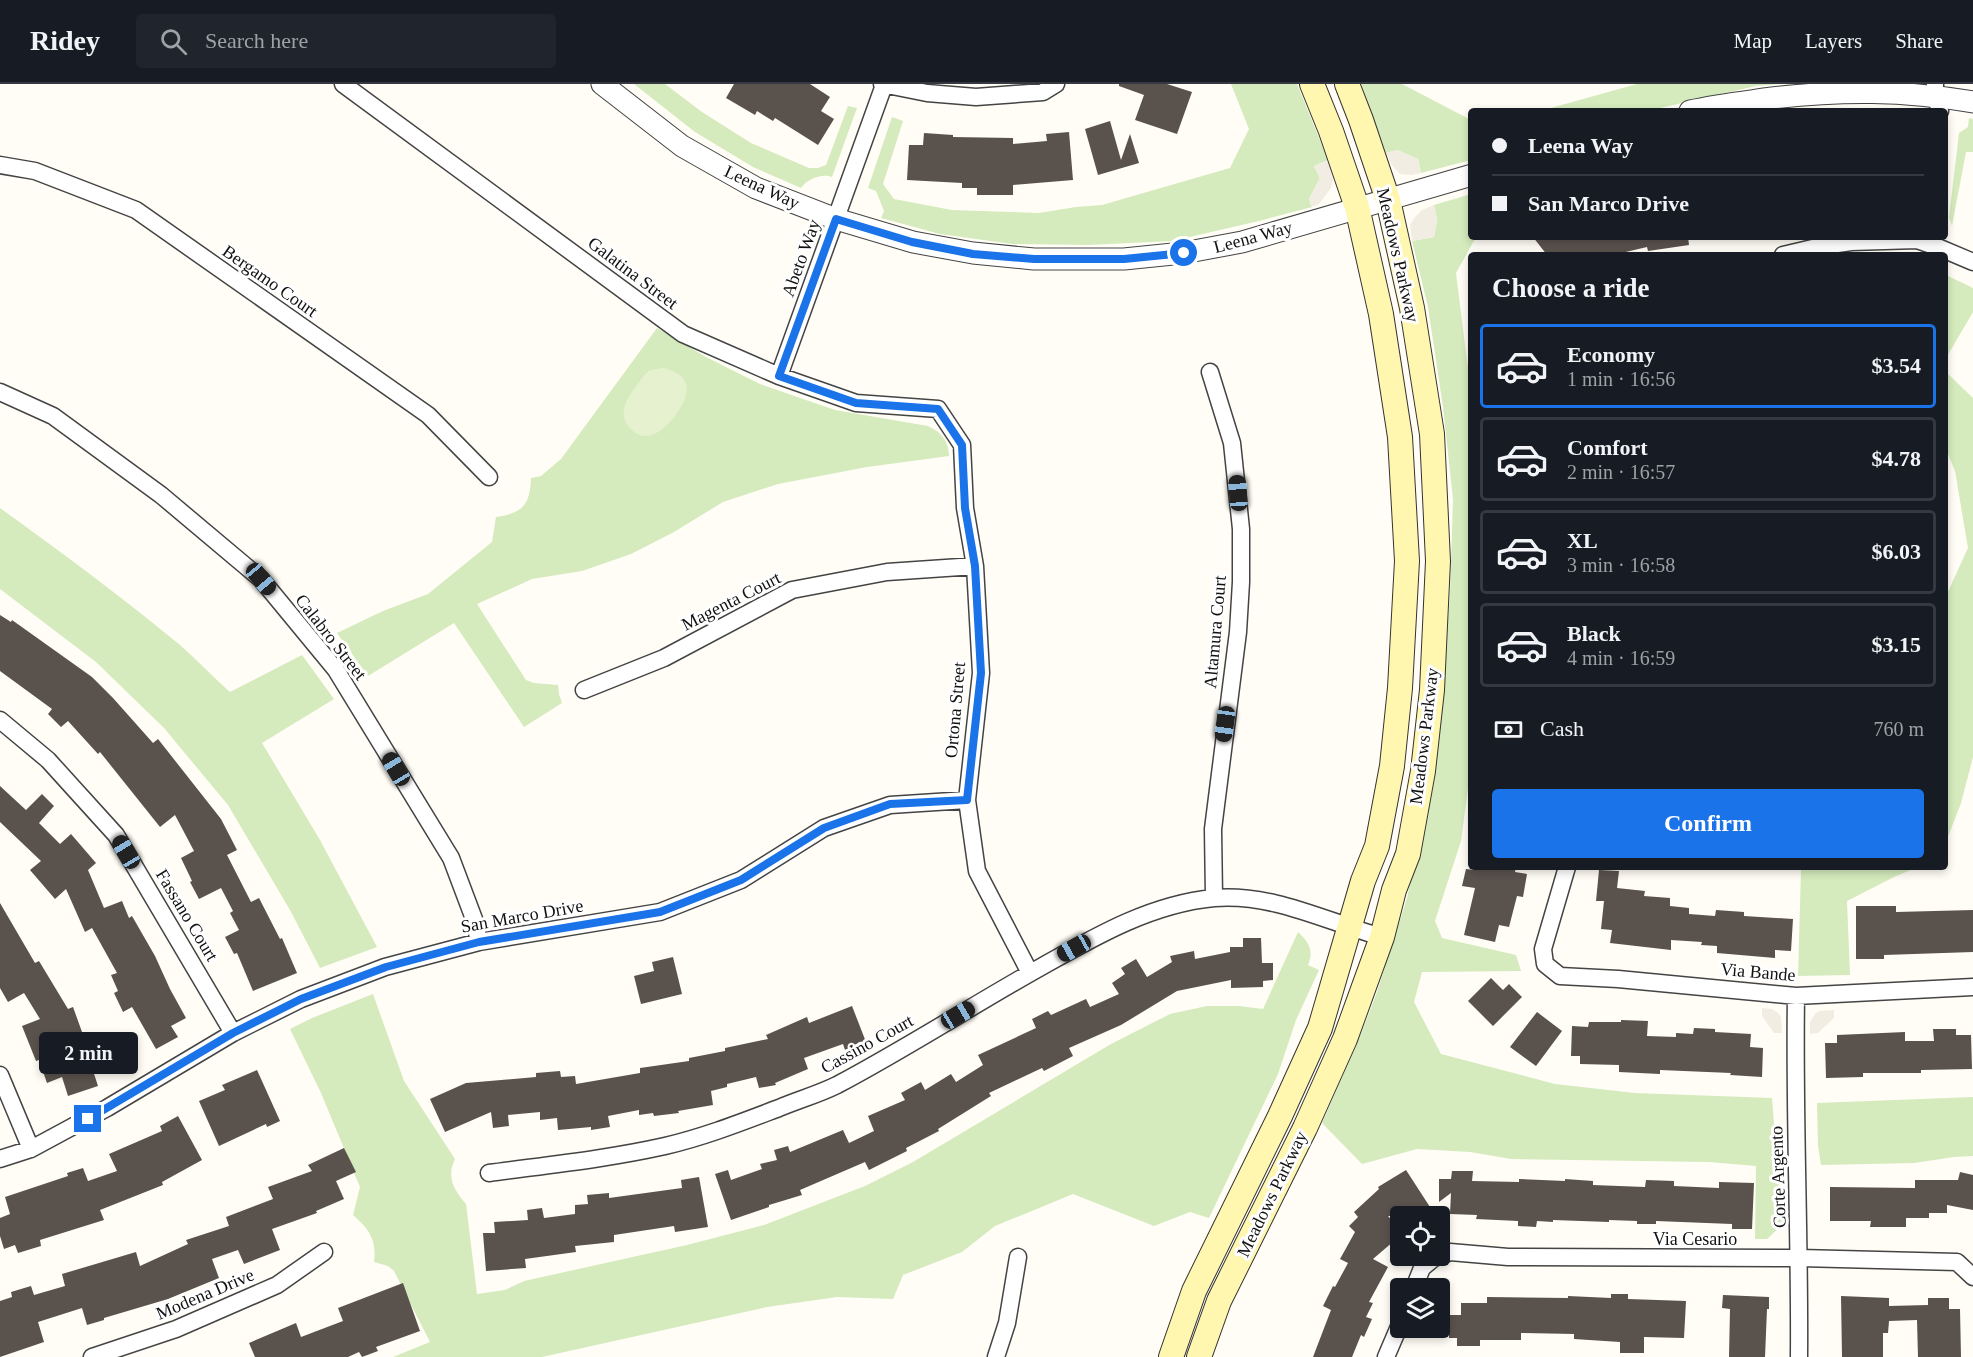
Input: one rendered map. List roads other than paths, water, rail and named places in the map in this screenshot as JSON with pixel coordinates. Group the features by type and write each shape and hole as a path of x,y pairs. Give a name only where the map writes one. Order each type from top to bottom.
{"main road":[{"name":"Meadows Parkway","path":"1171,1357 1194,1291 1280,1116 1320,1028 1363,881 1377,846 1392,766 1400,688 1407,561 1400,437 1381,314 1357,207 1312,84"},
{"name":"Meadows Parkway","path":"1199,1357 1219,1301 1305,1128 1345,1039 1382,937 1394,890 1407,854 1423,771 1432,690 1438,561 1432,434 1412,308 1388,200 1347,84"}],"street":[{"name":"Galatina Street","path":"343,84 683,334 779,376 856,403 938,409"},
{"name":"Leena Way","path":"602,84 682,146 756,188 836,219 912,242 973,254 1034,259 1124,259 1184,253 1242,242 1468,176"},
{"path":"883,85 927,93 976,97 1043,92 1056,84"},
{"name":"Abeto Way","path":"779,376 883,85"},
{"path":"1704,108 1824,92 1880,91 1934,100 1973,102"},
{"name":"Bergamo Court","path":"0,165 35,171 135,210 428,415 489,477"},
{"path":"1796,252 1851,242 1884,240"},
{"path":"1922,240 1973,262"},
{"name":"Altamura Court","path":"1210,372 1232,443 1241,540 1238,632 1213,829 1214,898"},
{"name":"Calabro Street","path":"0,392 52,416 161,495 261,579 336,670 451,858 474,919 479,942"},
{"name":"Ortona Street","path":"938,409 962,445 965,508 975,566 981,673 967,800 977,871 1030,973"},
{"name":"Magenta Court","path":"584,690 664,658 792,590 887,572 975,566"},
{"name":"Fassano Court","path":"0,720 48,760 116,835 233,1033"},
{"name":"San Marco Drive","path":"0,1159 31,1149 107,1108 233,1033 301,999 386,967 479,942 660,912 741,880 824,828 890,804 967,800"},
{"name":"Via Bande","path":"1567,870 1543,949 1545,964 1560,976 1618,979 1796,996 1973,987"},
{"name":"Cassino Court","path":"489,1173 601,1158 667,1146 732,1126 835,1086 1030,973 1133,918 1172,905 1214,898 1268,900 1382,937"},
{"name":"Corte Argento","path":"1796,996 1796,1133 1800,1258 1799,1357"},
{"path":"0,1075 31,1149"},
{"name":"Modena Drive","path":"92,1357 176,1329 277,1285 324,1252"},
{"name":"Via Cesario","path":"1418,1278 1422,1268 1434,1258 1450,1252 1508,1257 1800,1258 1957,1262 1973,1277"},
{"path":"996,1357 1006,1323 1018,1257"},
{"path":"1386,1357 1394,1338"}]}
